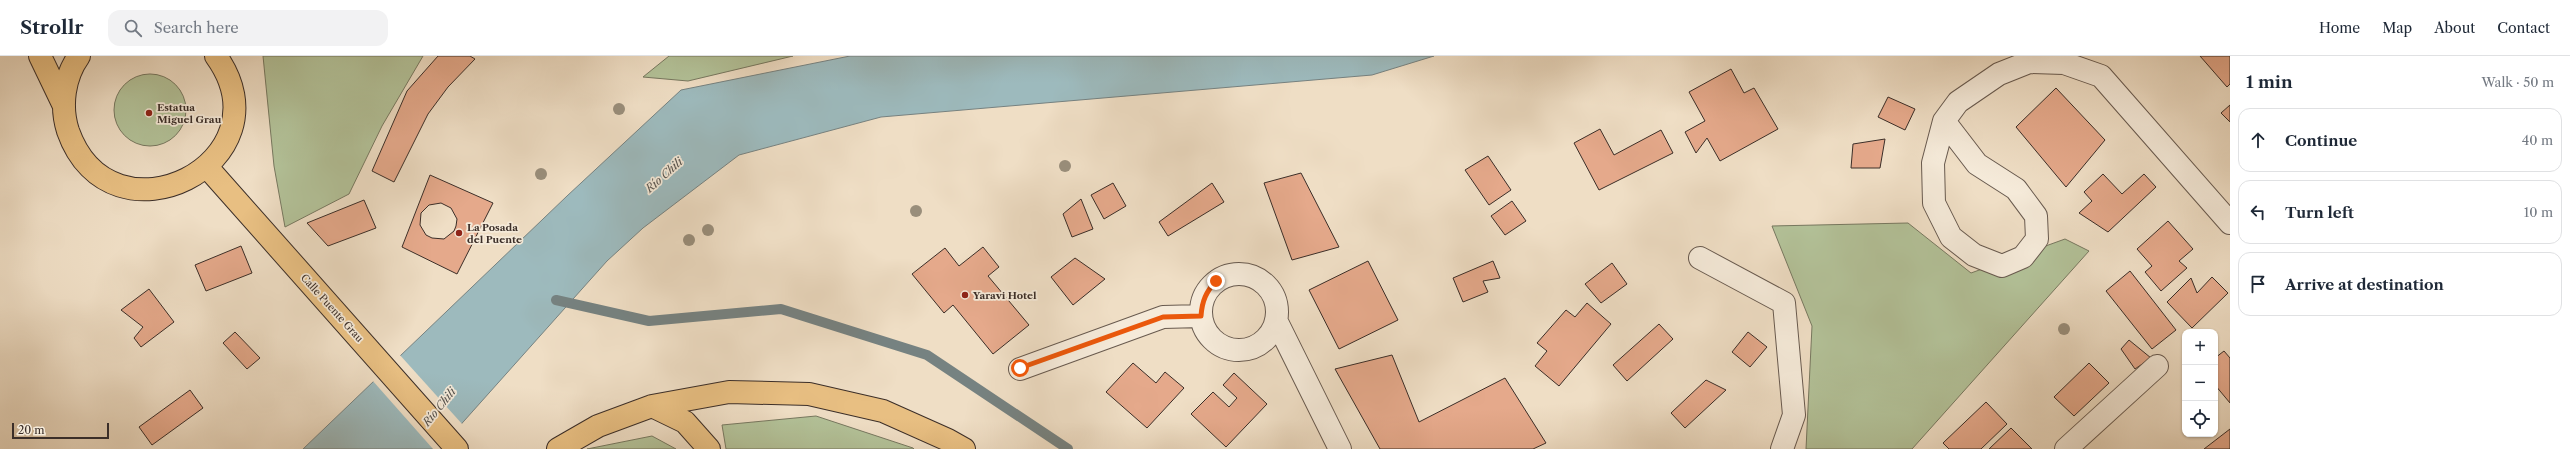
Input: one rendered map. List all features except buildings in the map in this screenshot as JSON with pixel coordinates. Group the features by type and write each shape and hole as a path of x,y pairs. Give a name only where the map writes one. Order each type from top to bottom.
{"main road":[{"path":"40,56 64,106"},
{"path":"79,56 68,76 64,106 66,125 73,144 89,164 115,183 134,188 154,190 173,187 191,179 206,167 223,146 232,120 234,106 229,80 216,56"},
{"name":"Calle Puente Grau","path":"206,167 353,330 457,449"},
{"path":"558,449 598,426 652,406 729,392 809,394 883,411 948,440 964,449"},
{"path":"652,406 685,422 709,449"}],"street":[{"path":"227,56 229,80"},
{"path":"1944,121 1977,164 2016,189 2036,216 2037,239 2023,257 2002,266 1974,256 1951,237 1934,202 1933,163 1944,121 1958,102 1999,74 2029,62 2064,63 2101,76 2230,223"},
{"path":"1700,258 1784,303 1794,415 1782,449"},
{"path":"1241,274 1254,277 1265,284 1273,295 1277,308 1276,320 1272,332 1254,347 1231,349 1211,337 1204,327 1201,316 1202,303 1207,291 1216,281 1228,276 1241,274"},
{"path":"1020,368 1163,317 1201,316"},
{"path":"1276,320 1340,449"},
{"path":"2066,449 2157,366"}],"green space":[{"path":"263,56 423,56 382,126 349,194 285,227 274,166"},
{"path":"669,56 793,56 688,81 643,77"},
{"path":"143,74 157,74 164,76 176,84 184,96 186,110 184,124 176,136 164,144 157,146 143,146 136,144 124,136 116,124 114,117 114,103 116,96 124,84 136,76"},
{"path":"1908,223 1971,273 2065,239 2089,251 1912,449 1806,449 1812,326 1772,226"},
{"path":"816,416 914,449 726,449 722,425"},
{"path":"652,436 676,449 587,449"}],"water":[{"name":"Río Chili","path":"850,56 1434,56 1372,75 881,117 739,155 643,228 607,261 439,449 303,449 567,196 681,90"}],"pier":[{"path":"399,354 463,425 442,449 433,449 372,380"}],"waterway":[{"path":"556,300 649,321 781,309 927,355 1068,449"}],"place":[{"name":"Estatua Miguel Grau","path":"149,113"},
{"name":"La Posada del Puente","path":"459,233"},
{"name":"Yaravi Hotel","path":"965,295"}],"route":[{"path":"1020,368 1163,317 1201,316 1202,303 1207,291 1216,281"}]}
